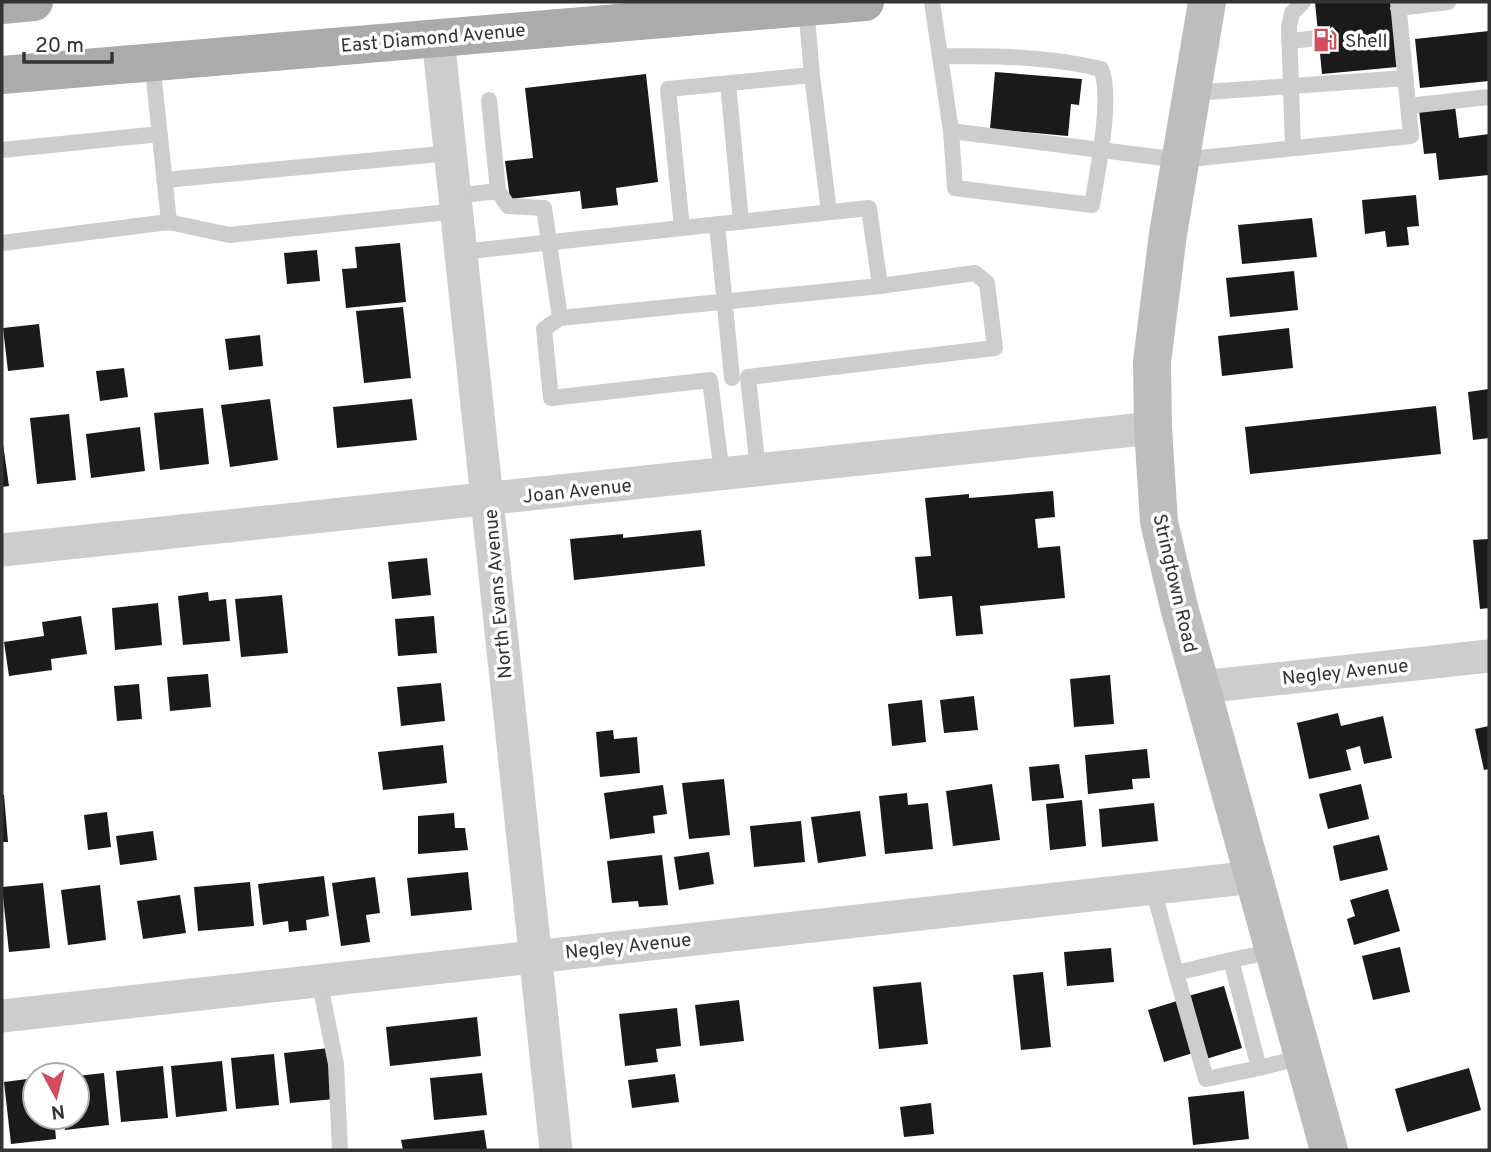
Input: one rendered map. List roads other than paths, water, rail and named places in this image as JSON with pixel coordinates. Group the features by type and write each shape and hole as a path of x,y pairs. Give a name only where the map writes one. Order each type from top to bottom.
{"main road":[{"path":"2,5 34,2"},
{"name":"East Diamond Avenue","path":"2,75 865,2"},
{"name":"Stringtown Road","path":"1206,2 1168,234 1152,362 1159,522 1201,687 1329,1150"}],"street":[{"name":"North Evans Avenue","path":"438,37 556,1150"},
{"name":"Joan Avenue","path":"2,550 1153,428"},
{"name":"Negley Avenue","path":"1201,687 1489,656"},
{"name":"Negley Avenue","path":"2,1016 1254,877"}],"lane":[{"path":"932,2 951,131 956,188 1092,205 1101,150 1106,81 1101,69 1081,64 990,56 940,56"},
{"path":"1293,148 1289,27 1292,13 1303,2"},
{"path":"951,131 1180,160 1411,136 1406,78 1398,32 1398,5 1448,2"},
{"path":"806,6 829,212"},
{"path":"1289,41 1319,38"},
{"path":"152,61 169,222"},
{"path":"682,228 668,89 812,75"},
{"path":"1191,93 1406,78"},
{"path":"728,83 741,222"},
{"path":"1408,106 1489,97"},
{"path":"489,100 498,191 508,206 544,208 560,318"},
{"path":"2,150 160,134"},
{"path":"164,180 451,153"},
{"path":"2,243 169,222 229,234 456,203 498,191"},
{"path":"461,252 870,208 880,286"},
{"path":"717,224 723,301 758,470"},
{"path":"975,274 981,276 987,283 995,348 551,398 544,329 560,318 880,286 975,274"},
{"path":"710,380 722,474"},
{"path":"1153,889 1206,1079 1303,1057"},
{"path":"1176,974 1275,951"},
{"path":"1231,960 1259,1068"},
{"path":"319,979 336,1064 340,1150"}],"place":[{"name":"Shell","path":"1325,40"}]}
